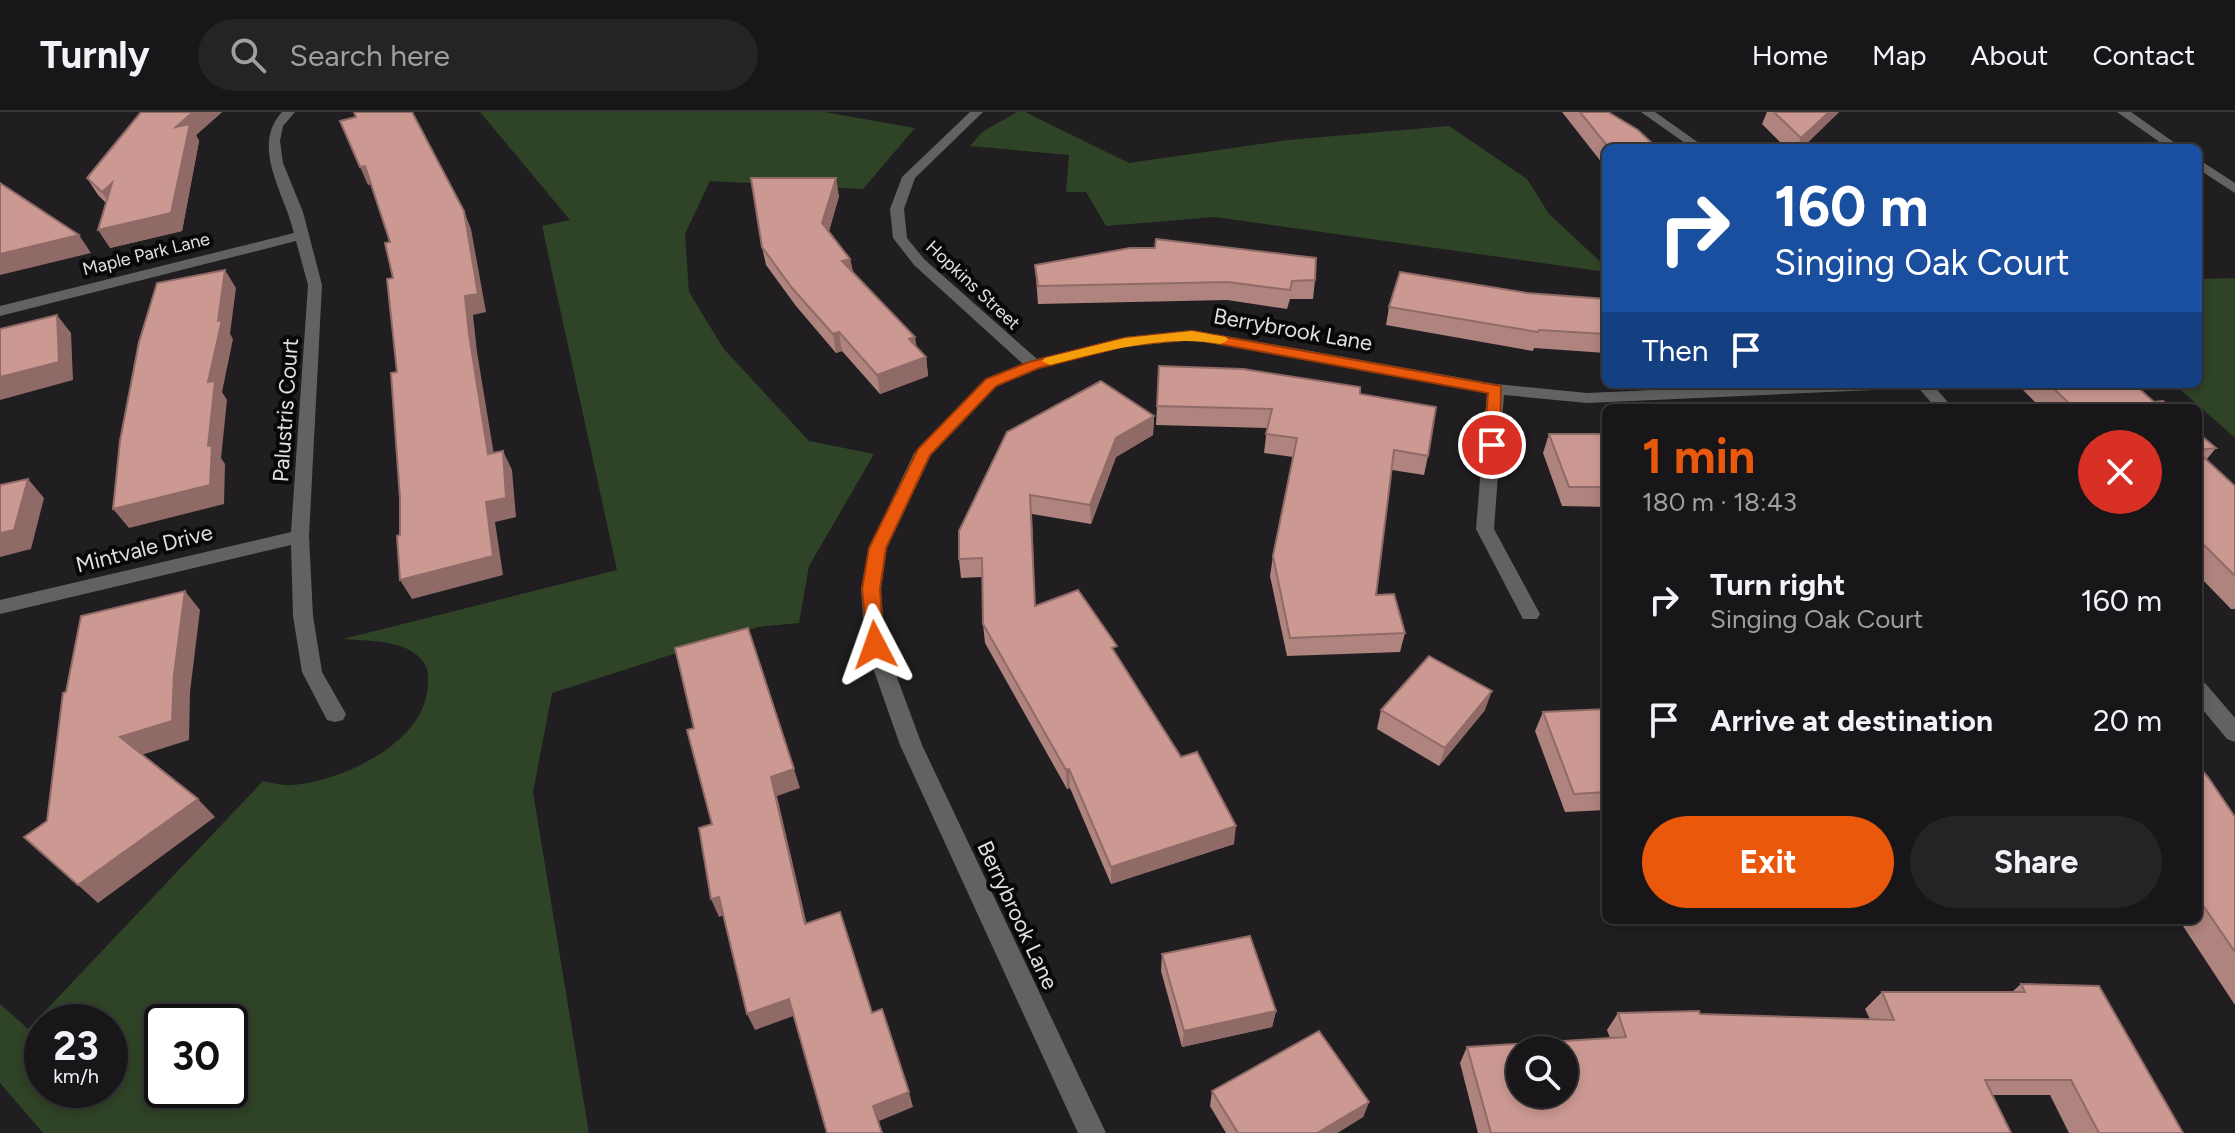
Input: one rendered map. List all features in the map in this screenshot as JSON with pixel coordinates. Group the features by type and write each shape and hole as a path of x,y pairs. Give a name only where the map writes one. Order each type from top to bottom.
{"street":[{"name":"Palustris Court","path":"289,112 277,125 274,141 276,163 302,235 315,285 300,536 303,616 312,672 335,714"},
{"name":"Hopkins Street","path":"977,112 909,177 897,209 900,238 919,262 1034,365"},
{"path":"1647,112 1694,144"},
{"path":"2123,112 2170,144"},
{"path":"2202,166 2235,189"},
{"name":"Maple Park Lane","path":"0,311 302,235"},
{"name":"Berrybrook Lane","path":"1092,1133 911,745 875,645 871,589 878,548 923,453 991,383 1034,365 1125,342 1192,335 1496,389 1587,398 1808,388"},
{"path":"1927,388 1941,404"},
{"path":"1496,389 1485,529 1530,614"},
{"name":"Mintvale Drive","path":"0,607 300,536"},
{"path":"2202,694 2235,733"}],"green space":[{"path":"480,112 824,112 915,128 863,189 710,181 685,234 689,292 723,348 809,441 874,454 809,566 799,623 758,627 552,693 533,792 589,1133 43,1133 0,1083 0,1004 24,1025 24,1108 128,1108 128,1004 52,1004 263,781 293,785 355,768 394,744 421,711 428,678 426,666 420,658 394,644 343,639 617,570 542,226 570,220"},
{"path":"1017,112 1025,112 1129,163 1288,140 1449,126 1527,179 1549,214 1602,263 1602,271 1215,217 1106,226 1086,192 1066,192 1069,155 970,146 982,132"},
{"path":"2235,278 2235,438 2202,409 2202,404 2197,404 2179,388 2202,388 2202,279"}],"building":[{"path":"141,112 193,112 176,127 190,124 171,213 98,230 112,183 102,192 87,178"},
{"path":"354,112 412,112 464,211 478,294 465,296 488,454 503,451 506,498 486,502 493,556 400,580 397,536 400,535 400,498 391,373 397,372 387,279 393,278 385,243 390,242 365,166 360,167 340,121 356,117"},
{"path":"1580,112 1608,112 1638,130 1653,144 1606,144"},
{"path":"1774,112 1829,112 1801,138"},
{"path":"751,178 836,178 822,223 850,259 842,261 915,337 909,339 926,357 877,375 839,332 833,334 792,288 762,247"},
{"path":"0,183 79,235 0,254"},
{"path":"1156,239 1316,258 1315,280 1292,281 1290,290 1228,282 1038,286 1035,265 1130,248 1155,248"},
{"path":"225,270 218,321 222,320 208,382 215,381 208,446 212,445 210,485 113,509 120,441 139,342 157,283"},
{"path":"1400,272 1527,293 1602,299 1602,334 1538,332 1389,307"},
{"path":"57,315 59,362 0,377 0,329"},
{"path":"1159,366 1243,369 1360,387 1360,394 1436,407 1428,456 1394,450 1376,595 1394,594 1405,633 1290,638 1273,556 1297,438 1266,434 1272,409 1157,406"},
{"path":"1101,381 1154,416 1116,438 1090,505 1030,495 1035,606 1078,590 1117,646 1112,648 1181,757 1197,752 1236,826 1111,867 1069,769 1066,770 983,624 982,558 959,559 959,531 1007,432"},
{"path":"2053,388 2138,388 2154,402 2163,401 2166,404 2070,404"},
{"path":"1549,434 1602,434 1602,487 1569,487"},
{"path":"2202,436 2216,448 2202,450"},
{"path":"2202,456 2235,486 2235,576 2202,543"},
{"path":"28,479 14,530 0,533 0,485"},
{"path":"185,591 174,674 172,721 120,737 198,799 78,885 24,837 47,821 63,693 66,692 81,616"},
{"path":"748,628 794,769 771,777 805,924 840,912 872,1013 882,1009 909,1092 873,1106 882,1133 827,1133 789,999 747,1014 719,897 711,899 699,828 712,824 687,730 694,728 675,648"},
{"path":"1429,656 1492,691 1445,748 1381,710"},
{"path":"1602,709 1602,792 1574,794 1543,712"},
{"path":"2202,770 2235,817 2235,952 2202,904"},
{"path":"1250,936 1276,1011 1184,1031 1162,954"},
{"path":"2021,984 2099,986 2183,1133 2099,1133 2071,1080 1985,1080 2011,1133 1491,1133 1467,1047 1506,1045 1506,1108 1578,1108 1578,1040 1626,1037 1618,1013 1699,1011 1700,1014 1894,1020 1882,992 2025,992"},
{"path":"1319,1031 1369,1102 1317,1133 1238,1133 1212,1091"}],"slow traffic":[{"path":"1050,361 1125,342 1192,335 1221,340"}],"route":[{"path":"875,645 871,589 878,548 923,453 991,383 1034,365 1125,342 1192,335 1496,389 1492,445"}]}
